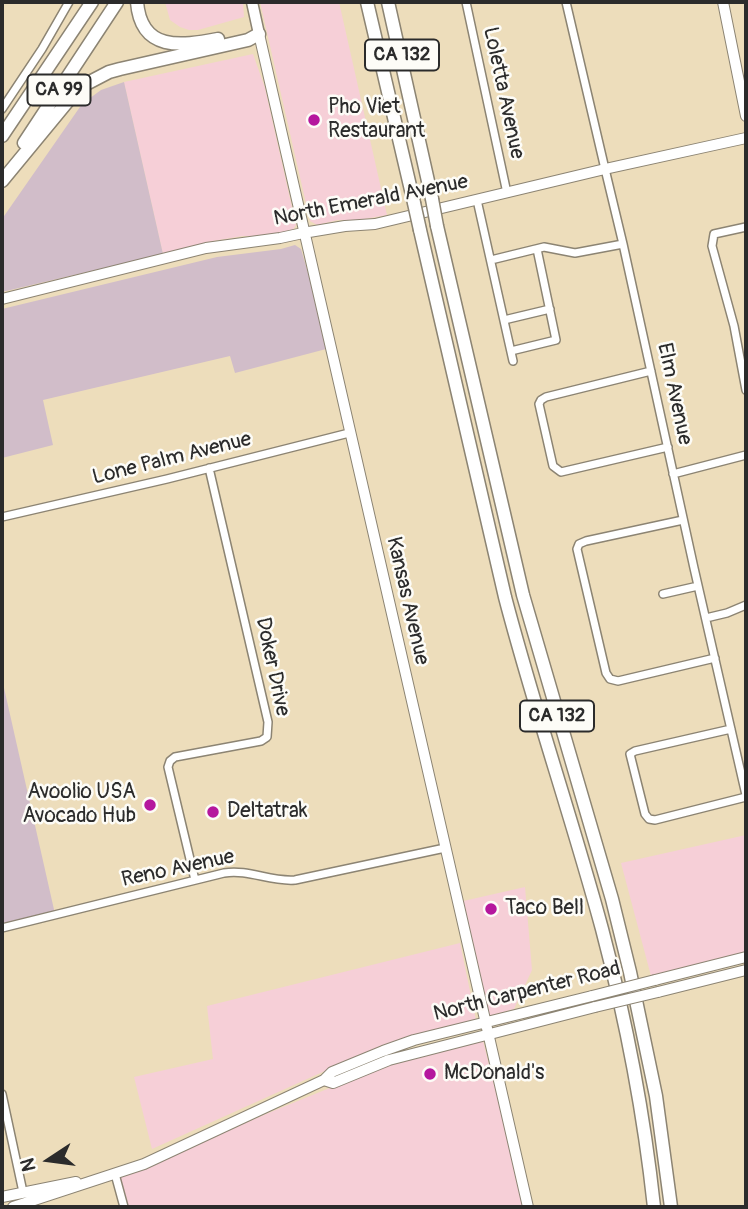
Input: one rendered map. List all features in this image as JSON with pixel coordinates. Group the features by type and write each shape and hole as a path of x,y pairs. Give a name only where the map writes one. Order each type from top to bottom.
{"highway":[{"name":"CA 99","path":"2,135 92,2"},
{"name":"CA 99","path":"2,180 117,2"},
{"path":"138,2 142,23 164,42 189,44 247,33 259,34"},
{"name":"CA 132","path":"367,2 508,610 614,975 636,1086 653,1207"},
{"name":"CA 132","path":"390,2 437,226 523,596 631,972 656,1096 671,1207"},
{"path":"2,180 68,101 86,84 109,72 248,40 259,34"}],"main road":[{"name":"Kansas Avenue","path":"252,2 528,1207"},
{"path":"723,2 746,116"},
{"name":"North Emerald Avenue","path":"2,299 206,248 375,223 746,138"},
{"name":"North Carpenter Road","path":"13,1207 144,1164 324,1080 332,1072 414,1040 746,957"},
{"name":"North Carpenter Road","path":"324,1080 333,1083 389,1060 746,970"},
{"name":"North Carpenter Road","path":"2,1198 115,1174"},
{"path":"2,1205 19,1201 23,1198 23,1192"}],"street":[{"path":"2,109 69,2"},
{"name":"Loletta Avenue","path":"466,2 507,192"},
{"name":"Elm Avenue","path":"566,2 624,244 731,729 742,757 746,796"},
{"path":"477,200 513,361"},
{"path":"746,227 714,234 712,246 734,326 746,390"},
{"path":"491,260 550,247 579,253 624,244"},
{"path":"511,351 556,340 537,249"},
{"path":"504,320 550,309"},
{"path":"651,372 541,400 539,404 553,466 561,472 668,447"},
{"name":"Lone Palm Avenue","path":"2,517 349,433"},
{"path":"673,474 746,455"},
{"name":"Doker Drive","path":"195,880 168,767 170,761 175,757 261,741 267,737 268,732 268,722 209,468"},
{"path":"683,520 586,541 579,544 577,549 606,673 610,679 618,681 715,658"},
{"path":"663,594 698,586"},
{"path":"706,618 746,605"},
{"path":"731,729 630,754 645,814 649,819 655,820 746,796"},
{"name":"Reno Avenue","path":"2,928 224,873 251,873 276,880 295,880 444,848"},
{"path":"2,1094 23,1192"},
{"path":"115,1174 124,1207"}],"shaded area":[{"path":"165,2 243,2 244,17 189,30 170,20"},
{"path":"260,2 339,2 387,215 317,225 310,221"},
{"path":"253,54 265,88 296,225 292,231 213,241 163,254 124,82"},
{"path":"124,82 163,254 2,292 2,219 82,104 101,90"},
{"path":"295,245 301,249 330,348 235,373 230,356 43,400 53,445 2,458 2,309 217,257"},
{"path":"2,679 55,914 2,927"},
{"path":"746,835 746,953 651,976 621,863"},
{"path":"525,887 532,970 514,1009 486,1017 459,902"},
{"path":"460,943 476,1020 417,1034 378,1047 152,1149 134,1077 213,1059 207,1006"},
{"path":"483,1041 525,1207 127,1207 120,1178 376,1069"}],"place":[{"name":"Pho Viet Restaurant","path":"314,120"},
{"name":"Avoolio USA Avocado Hub","path":"150,805"},
{"name":"Deltatrak","path":"213,812"},
{"name":"Taco Bell","path":"491,909"},
{"name":"McDonald's","path":"430,1074"}]}
